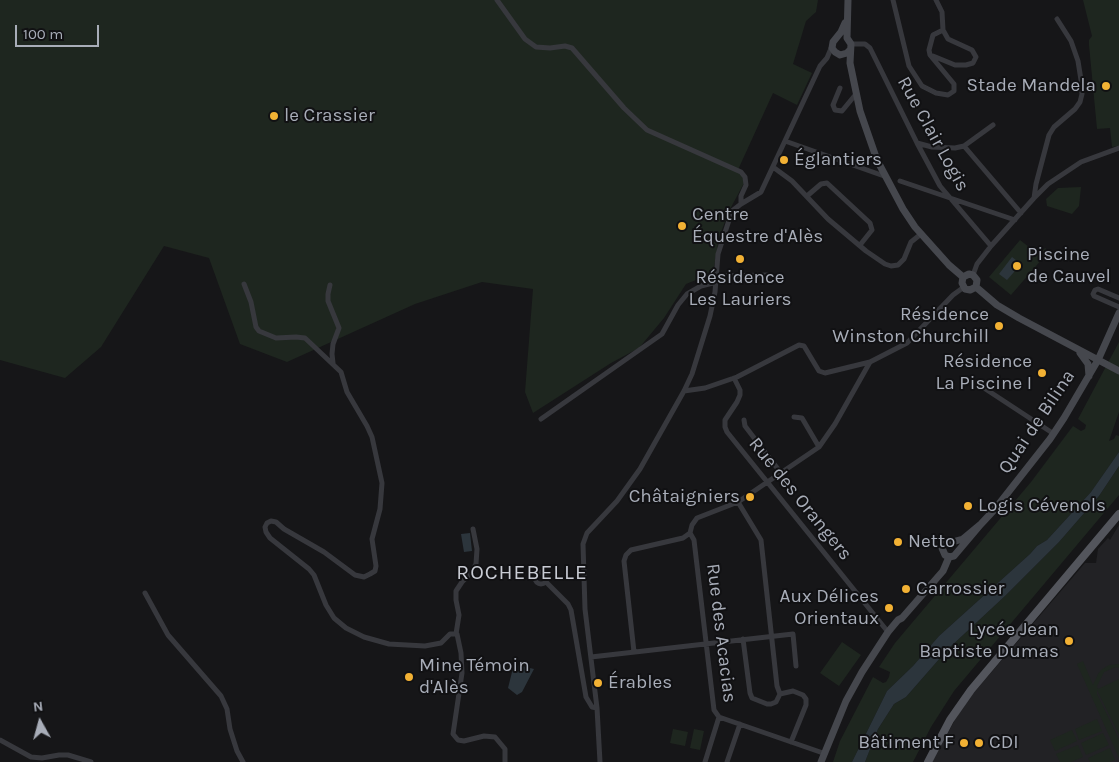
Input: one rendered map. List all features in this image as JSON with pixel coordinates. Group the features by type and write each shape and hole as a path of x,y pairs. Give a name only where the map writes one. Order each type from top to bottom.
{"main road":[{"path":"848,0 850,63 856,94 865,130 884,176 920,234 949,266 963,277"},
{"path":"848,15 832,45 834,50 850,63"},
{"path":"838,36 849,44"},
{"path":"840,54 847,53 849,44"},
{"path":"963,277 969,274 973,275 977,280 976,287"},
{"path":"963,277 962,283 964,287 970,290 976,287"},
{"path":"976,287 997,305 1119,370"},
{"name":"Quai de Bilina","path":"957,550 967,542 995,509 1054,434 1089,376 1101,361 1119,313"},
{"path":"1074,347 1086,361 1089,376"},
{"path":"928,762 950,720 971,690 1119,514"},
{"name":"Quai de Bilina","path":"953,543 963,539 982,524"},
{"path":"820,762 846,701 888,632 898,620 899,615 937,572 947,556 956,554 957,550 953,543 947,542 943,546 942,551 947,556"}],"street":[{"path":"497,0 525,39 536,47 564,46 572,48 624,108 648,130 741,172 746,177 746,185 741,196 741,204"},
{"path":"892,0 909,66 922,86 936,93 948,95 954,91 954,84 930,55 933,35 944,30"},
{"path":"930,55 955,65 973,63 976,57 972,50 948,39 944,30 942,12 936,0"},
{"path":"1034,198 1049,135 1054,127 1075,109 1080,102 1082,94 1082,80 1078,61 1071,41 1058,19"},
{"name":"Rue Clair Logis","path":"849,44 866,44 870,48 940,186 991,246"},
{"path":"600,762 597,708 585,609 582,544 587,533 617,501 640,469 684,391 692,374 710,316 717,279 718,254 732,212 761,192 820,66 827,58 832,45"},
{"path":"827,58 840,54"},
{"path":"840,88 832,105 835,110 842,111 856,94"},
{"path":"917,143 932,148 949,149 964,146 993,125"},
{"path":"785,140 884,176"},
{"path":"964,146 1021,212"},
{"path":"973,275 977,264 991,246 1048,184 1081,162 1119,148"},
{"path":"773,167 807,196 828,220 885,264 894,266 904,259 911,242 920,234"},
{"path":"900,181 1015,220"},
{"path":"807,196 820,184 827,183 870,224 872,230 860,245"},
{"path":"541,419 662,334 678,305 687,294 717,279 768,275"},
{"path":"244,284 259,332 276,338 305,338 341,372 348,392 372,437 382,492 380,509 372,539 375,571 364,577 355,575 324,552 284,529 276,522 271,521 267,523 265,527 266,532 270,538 309,569 314,575 326,605 334,618 346,628 364,637 389,644 425,646 441,643 450,634 456,634"},
{"path":"330,285 328,300 339,328 333,344 334,364"},
{"path":"684,391 705,388 734,378 799,345 804,346 819,370 825,373 870,362 907,343 952,295 964,287"},
{"path":"1119,298 1098,289 1093,294 1119,307"},
{"path":"634,652 624,561 626,555 631,550 683,538 690,533 692,525 697,518 738,502 819,447 835,424 870,362"},
{"name":"Rue des Orangers","path":"734,378 740,390 740,395 725,420 725,428 888,632"},
{"path":"984,388 1054,434"},
{"path":"794,417 802,418 819,447"},
{"path":"744,420 745,426 781,473"},
{"path":"738,502 761,540 777,686 780,694 776,702 767,704 752,698 743,639"},
{"path":"473,529 477,550 476,564 456,591 459,615 456,634 459,637 462,673 453,734 458,740 464,741 484,736 495,737 505,749 504,762"},
{"name":"Rue des Acacias","path":"690,533 694,540 714,710 719,717 823,753"},
{"path":"546,582 568,604 586,697 592,707 597,708"},
{"path":"145,593 168,635 220,696 227,709 230,729 237,751 243,762"},
{"path":"591,657 793,634 796,666"},
{"path":"780,694 793,691 799,692 806,699 806,705 791,742"},
{"path":"705,762 719,717"},
{"path":"727,762 740,724"},
{"path":"0,740 30,757 68,755 90,762"}],"shaded area":[{"path":"0,0 818,0 816,12 806,21 793,64 812,73 797,105 773,93 737,172 742,174 744,183 728,213 719,238 712,278 696,280 686,284 664,318 639,348 611,363 533,413 525,392 533,289 482,282 415,304 287,362 240,344 209,258 164,246 101,347 65,378 0,360"},
{"name":"Stade Mandela","path":"1083,0 1119,0 1119,146 1112,147 1110,128 1097,129 1089,45 1089,40 1092,36"},
{"path":"1081,187 1079,206 1072,214 1047,206 1046,199 1058,188"},
{"name":"Piscine de Cauvel","path":"1020,240 1039,255 1045,248 1049,251 1011,295 989,277"},
{"path":"1012,257 1021,264 1007,280 999,274"},
{"path":"1119,342 1119,412 1109,441 1114,439 1116,435 1119,436 1119,452 1091,492 1047,540 1037,546 939,636 913,666 887,691 852,762 833,762 840,741 873,677 883,683 889,677 890,672 879,667 895,643 1031,482 1073,426 1081,431 1085,429 1086,425 1078,419"},
{"path":"1119,452 1119,466 1099,496 1059,542 948,649 906,697 894,704 878,729 865,762 852,762 887,691 913,666 939,636 1037,546 1047,540 1091,492"},
{"path":"1119,466 1119,495 954,691 931,727 913,762 865,762 878,729 894,704 906,697 948,649 1059,542 1099,496"},
{"name":"Lycée Jean Baptiste Dumas","path":"1119,525 1119,762 932,762 956,718 971,696 1085,563 1096,563 1098,549 1108,538 1110,540"},
{"path":"470,533 472,551 464,552 461,534"},
{"path":"842,642 861,655 839,686 820,673"},
{"path":"1083,661 1093,685 1101,670 1109,665 1119,664 1119,668 1116,667 1104,672 1097,686 1098,689 1119,679 1119,735 1097,690 1097,694 1119,739 1119,758 1077,664"},
{"path":"514,664 534,669 522,692 517,695 508,688"},
{"path":"1097,719 1102,731 1079,740 1075,729"},
{"path":"673,729 688,732 685,746 670,743"},
{"path":"694,729 704,731 700,750 690,748"},
{"path":"1072,730 1077,741 1055,751 1050,740"},
{"path":"1103,733 1109,745 1086,755 1081,743"},
{"path":"1078,745 1083,757 1071,762 1060,762 1056,754"},
{"path":"1110,748 1115,760 1110,762 1090,762 1088,758"}],"place":[{"name":"Stade Mandela","path":"1106,86"},
{"name":"le Crassier","path":"274,116"},
{"name":"Églantiers","path":"784,160"},
{"name":"Centre Équestre d'Alès","path":"682,226"},
{"name":"Résidence Les Lauriers","path":"740,259"},
{"name":"Piscine de Cauvel","path":"1017,266"},
{"name":"Résidence Winston Churchill","path":"999,326"},
{"name":"Résidence La Piscine I","path":"1042,373"},
{"name":"Châtaigniers","path":"750,497"},
{"name":"Logis Cévenols","path":"968,506"},
{"name":"Netto","path":"898,542"},
{"name":"Carrossier","path":"906,589"},
{"name":"Aux Délices Orientaux","path":"889,608"},
{"name":"Lycée Jean Baptiste Dumas","path":"1069,641"},
{"name":"Mine Témoin d'Alès","path":"409,677"},
{"name":"Érables","path":"598,683"},
{"name":"Bâtiment F","path":"964,743"},
{"name":"CDI","path":"979,743"}],"district":[{"name":"ROCHEBELLE","path":"522,573"}]}
